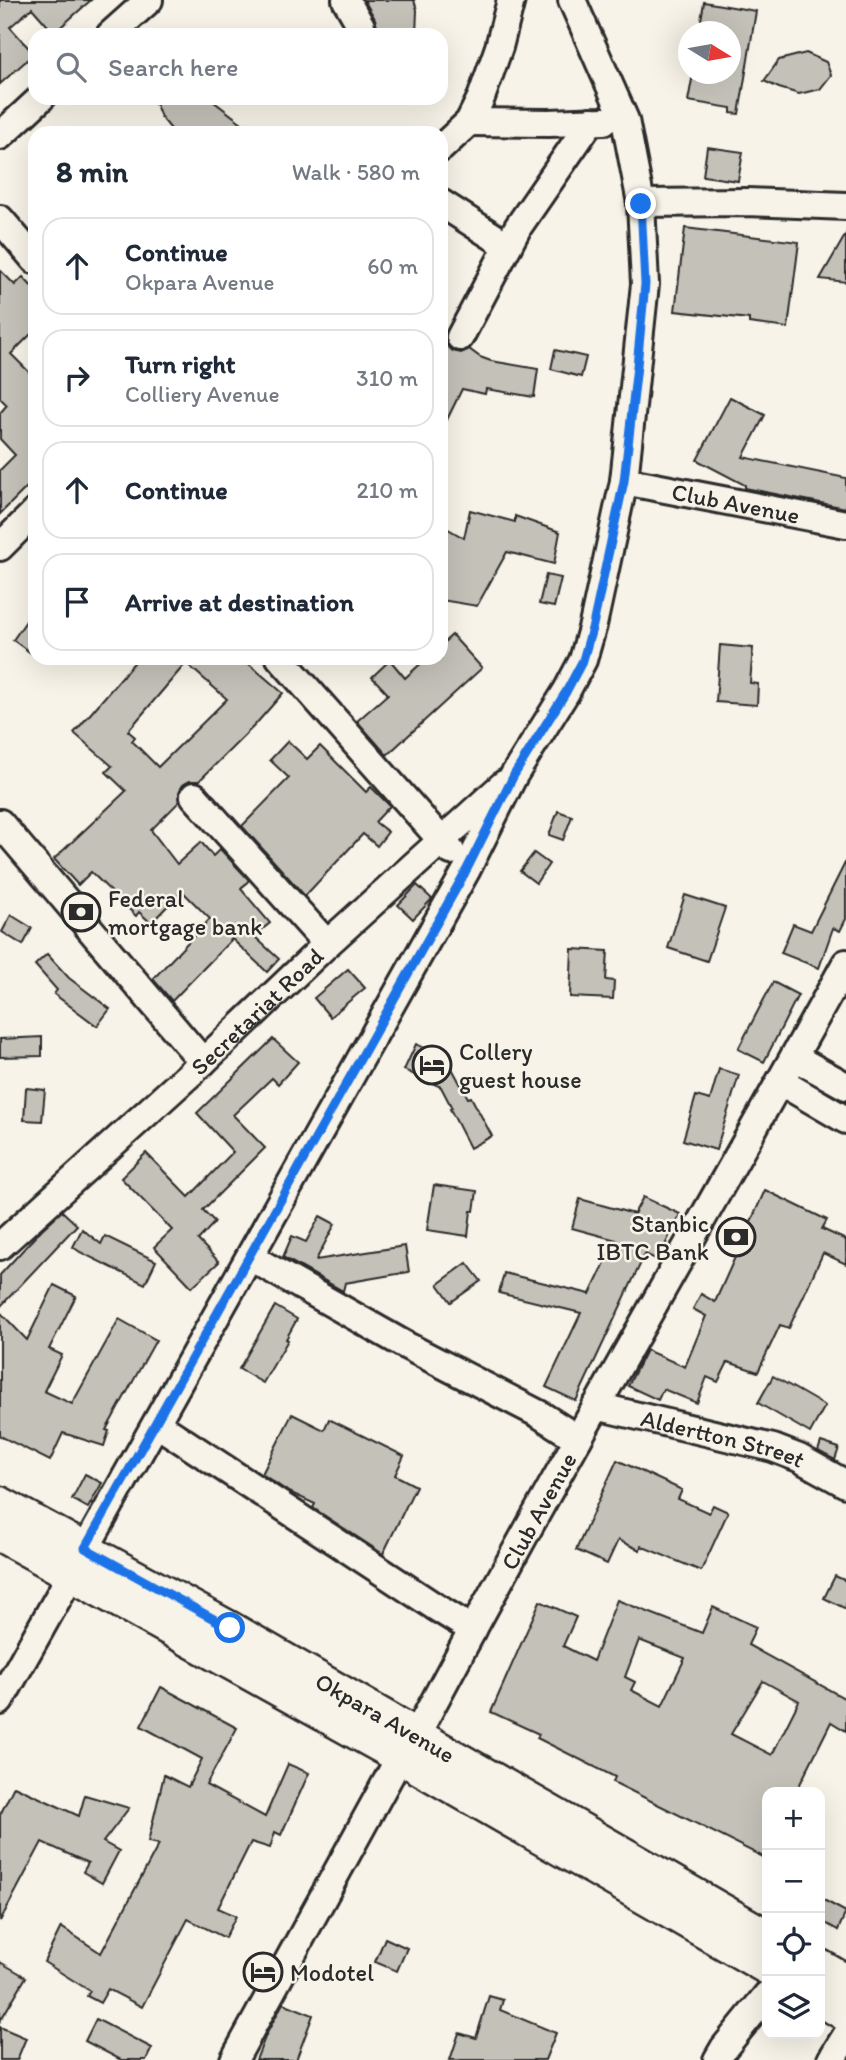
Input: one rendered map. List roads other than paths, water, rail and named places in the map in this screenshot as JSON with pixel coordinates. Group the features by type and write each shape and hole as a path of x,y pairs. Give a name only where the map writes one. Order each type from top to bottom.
{"main road":[{"name":"Okpara Avenue","path":"0,1503 78,1561 408,1745 762,1933"},
{"name":"Okpara Avenue","path":"0,1535 78,1561"},
{"name":"Okpara Avenue","path":"408,1745 762,1965"},
{"path":"825,1969 846,1981"},
{"path":"825,2002 846,2015"}],"street":[{"path":"118,28 149,0"},
{"path":"346,0 361,26"},
{"path":"448,142 469,122 481,98 499,47 511,0"},
{"path":"0,1701 466,871 514,775 583,660 624,481 645,284 641,204 625,120 572,0"},
{"path":"0,136 33,105"},
{"path":"469,122 625,120"},
{"path":"460,337 518,227 591,121"},
{"path":"641,204 747,202 846,206"},
{"path":"448,207 508,246"},
{"path":"0,219 28,252"},
{"name":"Club Avenue","path":"624,481 846,524"},
{"path":"0,547 28,519"},
{"path":"286,665 441,839 466,871"},
{"name":"Secretariat Road","path":"0,1246 203,1062 441,839 514,775"},
{"path":"194,796 327,944"},
{"path":"0,823 203,1062"},
{"name":"Club Avenue","path":"234,2060 596,1406 846,963"},
{"path":"794,1057 846,1086"},
{"path":"781,1082 846,1120"},
{"path":"250,1257 407,1346 539,1414 578,1439"},
{"name":"Aldertton Street","path":"596,1406 773,1448 799,1458 846,1484"},
{"path":"157,1424 415,1595 473,1630"},
{"path":"717,2060 762,2001"},
{"path":"831,2060 846,2036"}],"place":[{"name":"Federal mortgage bank","path":"81,912"},
{"name":"Collery guest house","path":"432,1065"},
{"name":"Stanbic IBTC Bank","path":"736,1237"},
{"name":"Modotel","path":"263,1972"}]}
